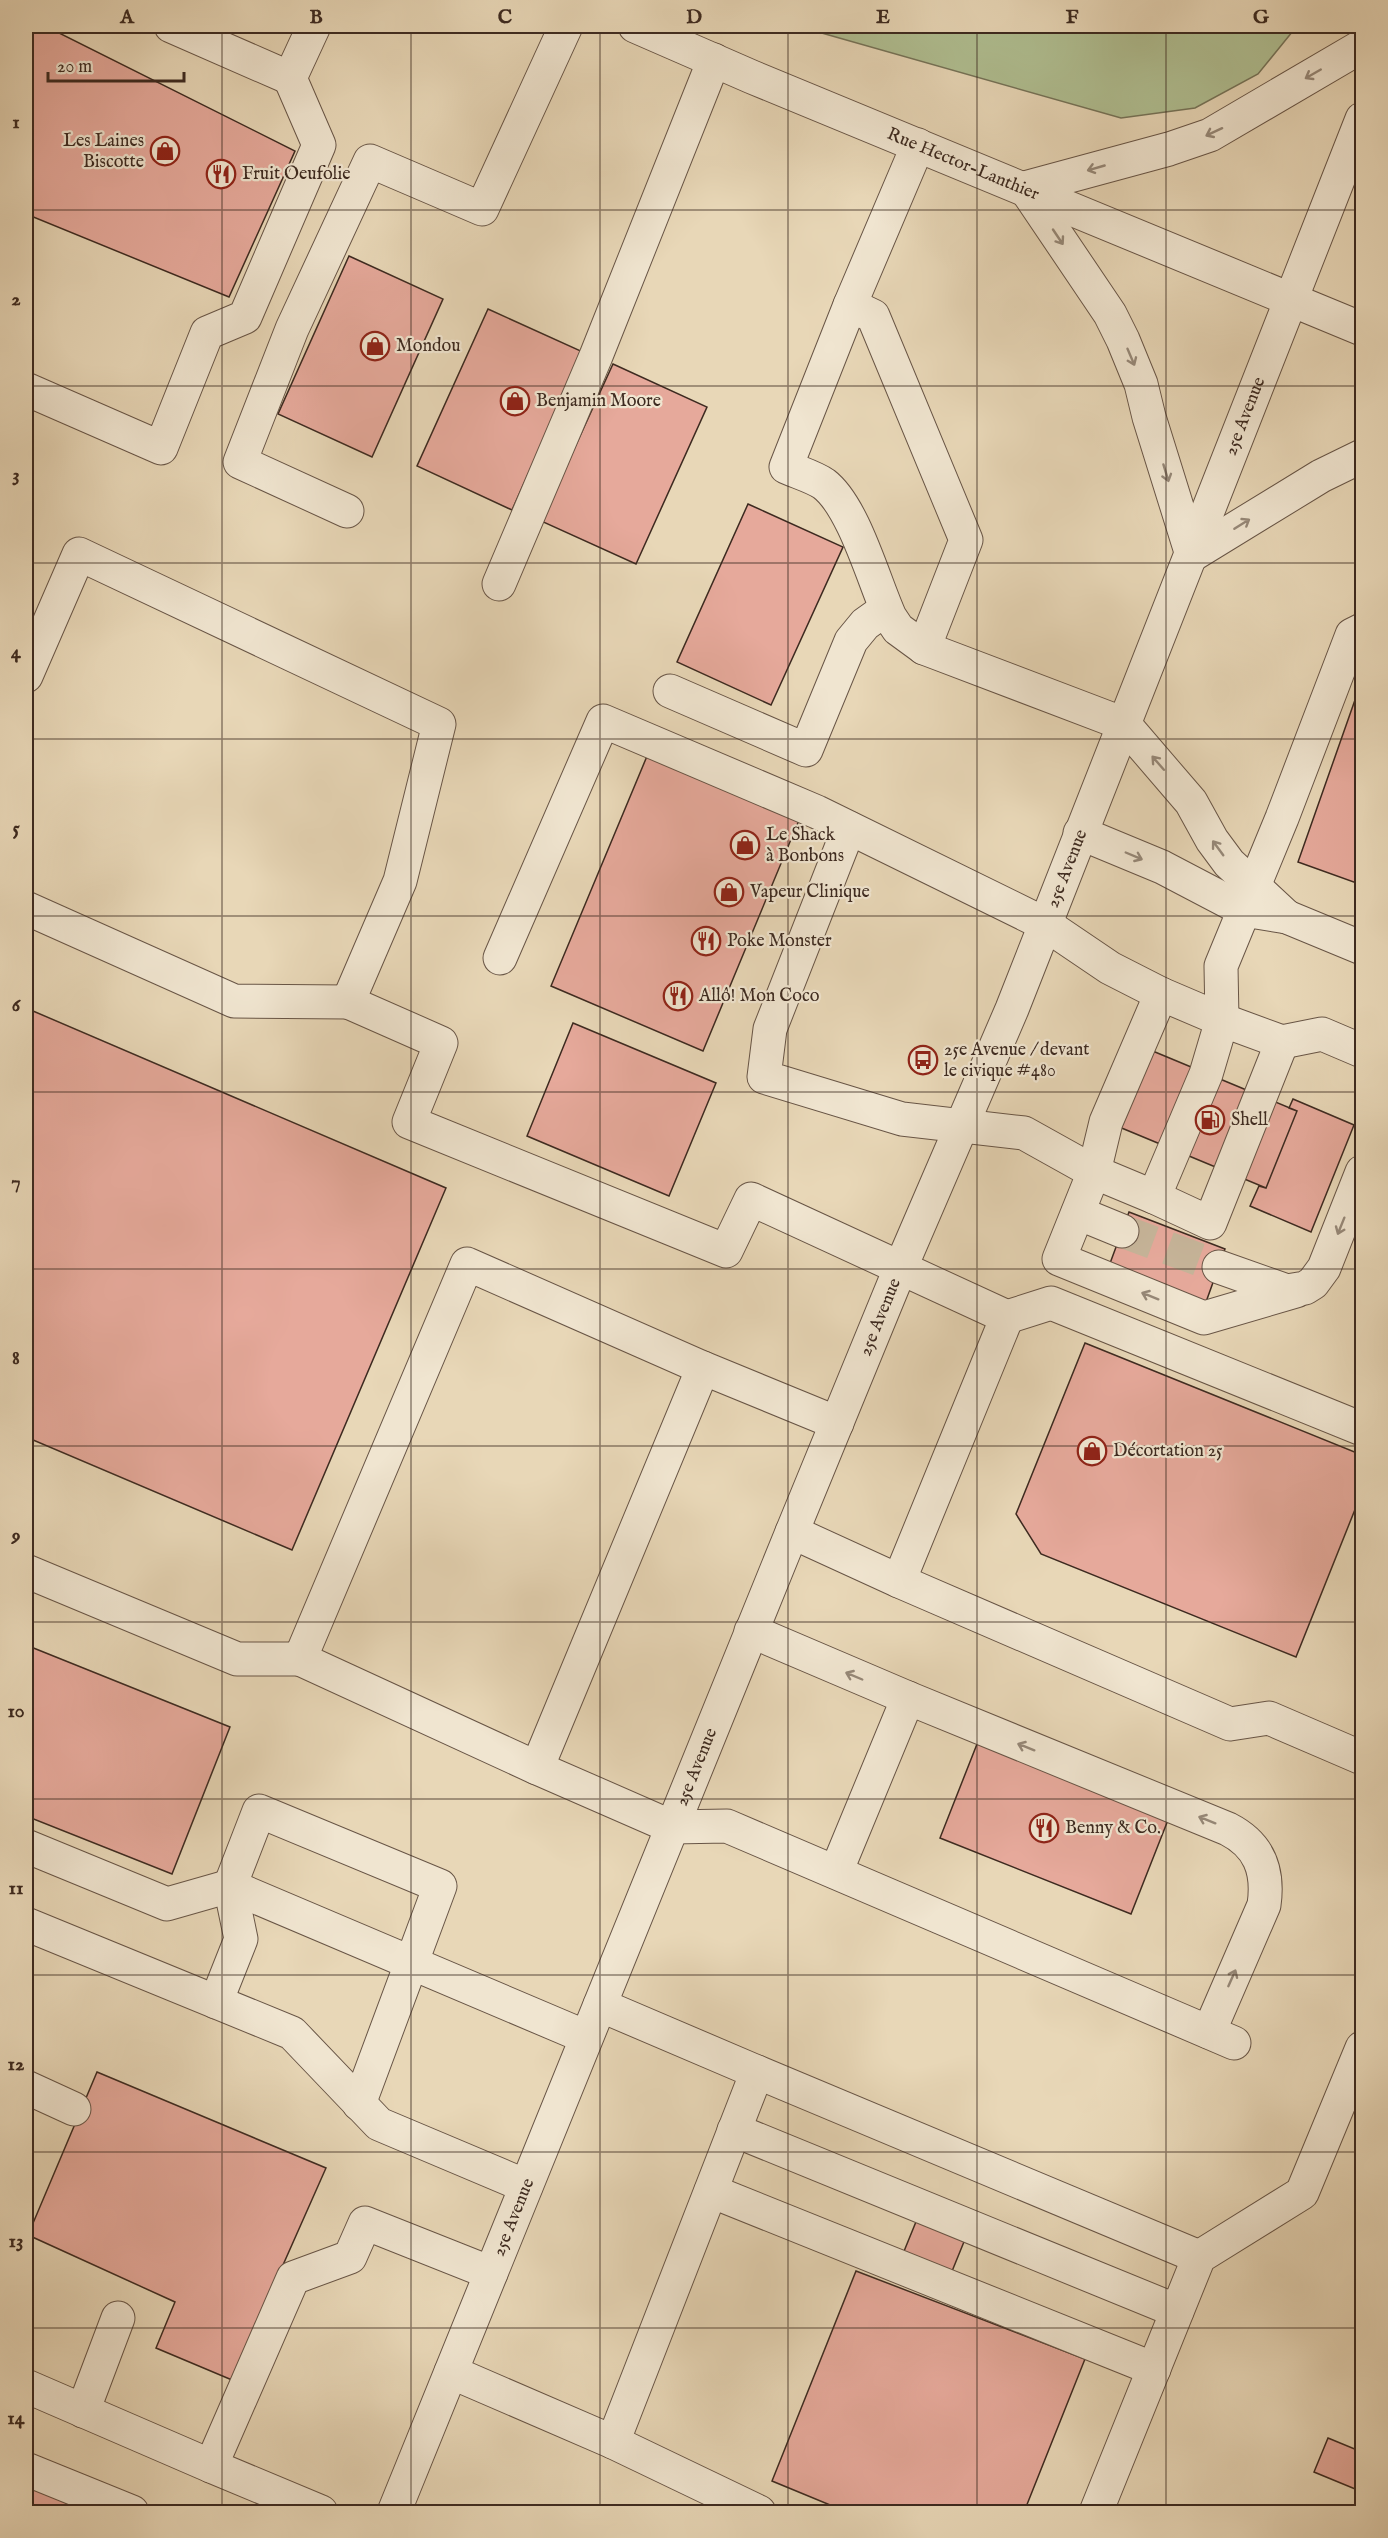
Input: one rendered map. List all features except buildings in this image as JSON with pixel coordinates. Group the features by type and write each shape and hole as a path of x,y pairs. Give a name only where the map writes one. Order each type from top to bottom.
{"street":[{"path":"26,389 161,448 207,333 245,317 319,145 290,78 171,26"},
{"path":"290,78 314,26"},
{"path":"347,511 240,462 292,329 370,161 483,209 566,26"},
{"name":"Rue Hector-Lanthier","path":"635,26 1362,329"},
{"path":"1362,46 1210,135 1169,149 1025,188 1110,314 1123,340 1141,384 1192,555 1321,476 1362,456"},
{"path":"499,584 597,356 714,60"},
{"name":"25e Avenue","path":"394,2512 751,1631 900,1269 1012,1009 1362,119"},
{"path":"918,145 850,305 786,467 824,484 837,499 852,523 886,609 898,629 924,648 1124,724 1191,802 1249,899"},
{"path":"850,305 873,316 966,540 924,648"},
{"path":"26,676 79,554 440,724 400,880 348,1002"},
{"path":"670,692 806,750 851,641 866,624 886,609"},
{"path":"1154,1197 1206,1074 1222,1020 1221,966 1352,635 1362,630"},
{"path":"500,958 603,721 849,828 1045,924 1110,968 1161,994 1282,1042 1322,1034 1362,1051"},
{"path":"849,828 770,1029 764,1077 902,1119 1024,1133 1094,1172 1210,1223 1282,1042"},
{"path":"1080,833 1162,867 1249,899 1362,948"},
{"path":"26,908 234,1001 348,1002 441,1042 409,1122 726,1251 751,1198 1007,1317 1051,1303 1362,1429"},
{"path":"1161,994 1106,1122 1094,1172 1059,1259 1204,1318 1296,1291 1313,1283 1324,1268 1362,1172"},
{"path":"1078,1213 1122,1231"},
{"path":"300,1659 467,1264 703,1368 837,1423"},
{"path":"1218,1268 1278,1289 1296,1291"},
{"path":"899,1581 1007,1317"},
{"path":"537,1768 703,1368"},
{"path":"792,1532 899,1581 1230,1724 1269,1718 1362,1758"},
{"path":"26,1571 237,1659 300,1659 672,1827 728,1826 1221,2038 1264,1905 1267,1885 1264,1871 1244,1838 1228,1829 751,1631"},
{"path":"836,1872 908,1698"},
{"path":"216,2002 241,1939 230,1886 259,1810 440,1886 413,1964 359,2104"},
{"path":"26,1846 167,1904 230,1886 586,2037"},
{"path":"26,1924 292,2033 379,2124 526,2186"},
{"path":"600,2005 1199,2257"},
{"path":"1096,2512 1199,2257 1302,2193 1362,2048"},
{"path":"613,2442 757,2072"},
{"path":"26,2087 74,2109"},
{"path":"735,2130 1177,2311"},
{"path":"711,2191 1154,2368"},
{"path":"211,2466 292,2278 350,2257 365,2223 491,2273"},
{"path":"83,2411 118,2318"},
{"path":"451,2372 613,2442 759,2512"},
{"path":"26,2386 321,2512"},
{"path":"26,2469 132,2512"}],"green space":[{"path":"797,26 1297,26 1258,74 1195,108 1121,118"}],"tunnel":[{"path":"1122,1231 1219,1267"}],"place":[{"name":"Les Laines Biscotte","path":"165,151"},
{"name":"Fruit Oeufolie","path":"221,174"},
{"name":"Mondou","path":"375,346"},
{"name":"Benjamin Moore","path":"515,401"},
{"name":"Le Shack à Bonbons","path":"745,845"},
{"name":"Vapeur Clinique","path":"729,892"},
{"name":"Poke Monster","path":"706,941"},
{"name":"Allô! Mon Coco","path":"678,996"},
{"name":"25e Avenue / devant le civique #480","path":"923,1060"},
{"name":"Shell","path":"1210,1120"},
{"name":"Décortation 25","path":"1092,1451"},
{"name":"Benny & Co.","path":"1044,1828"}]}
